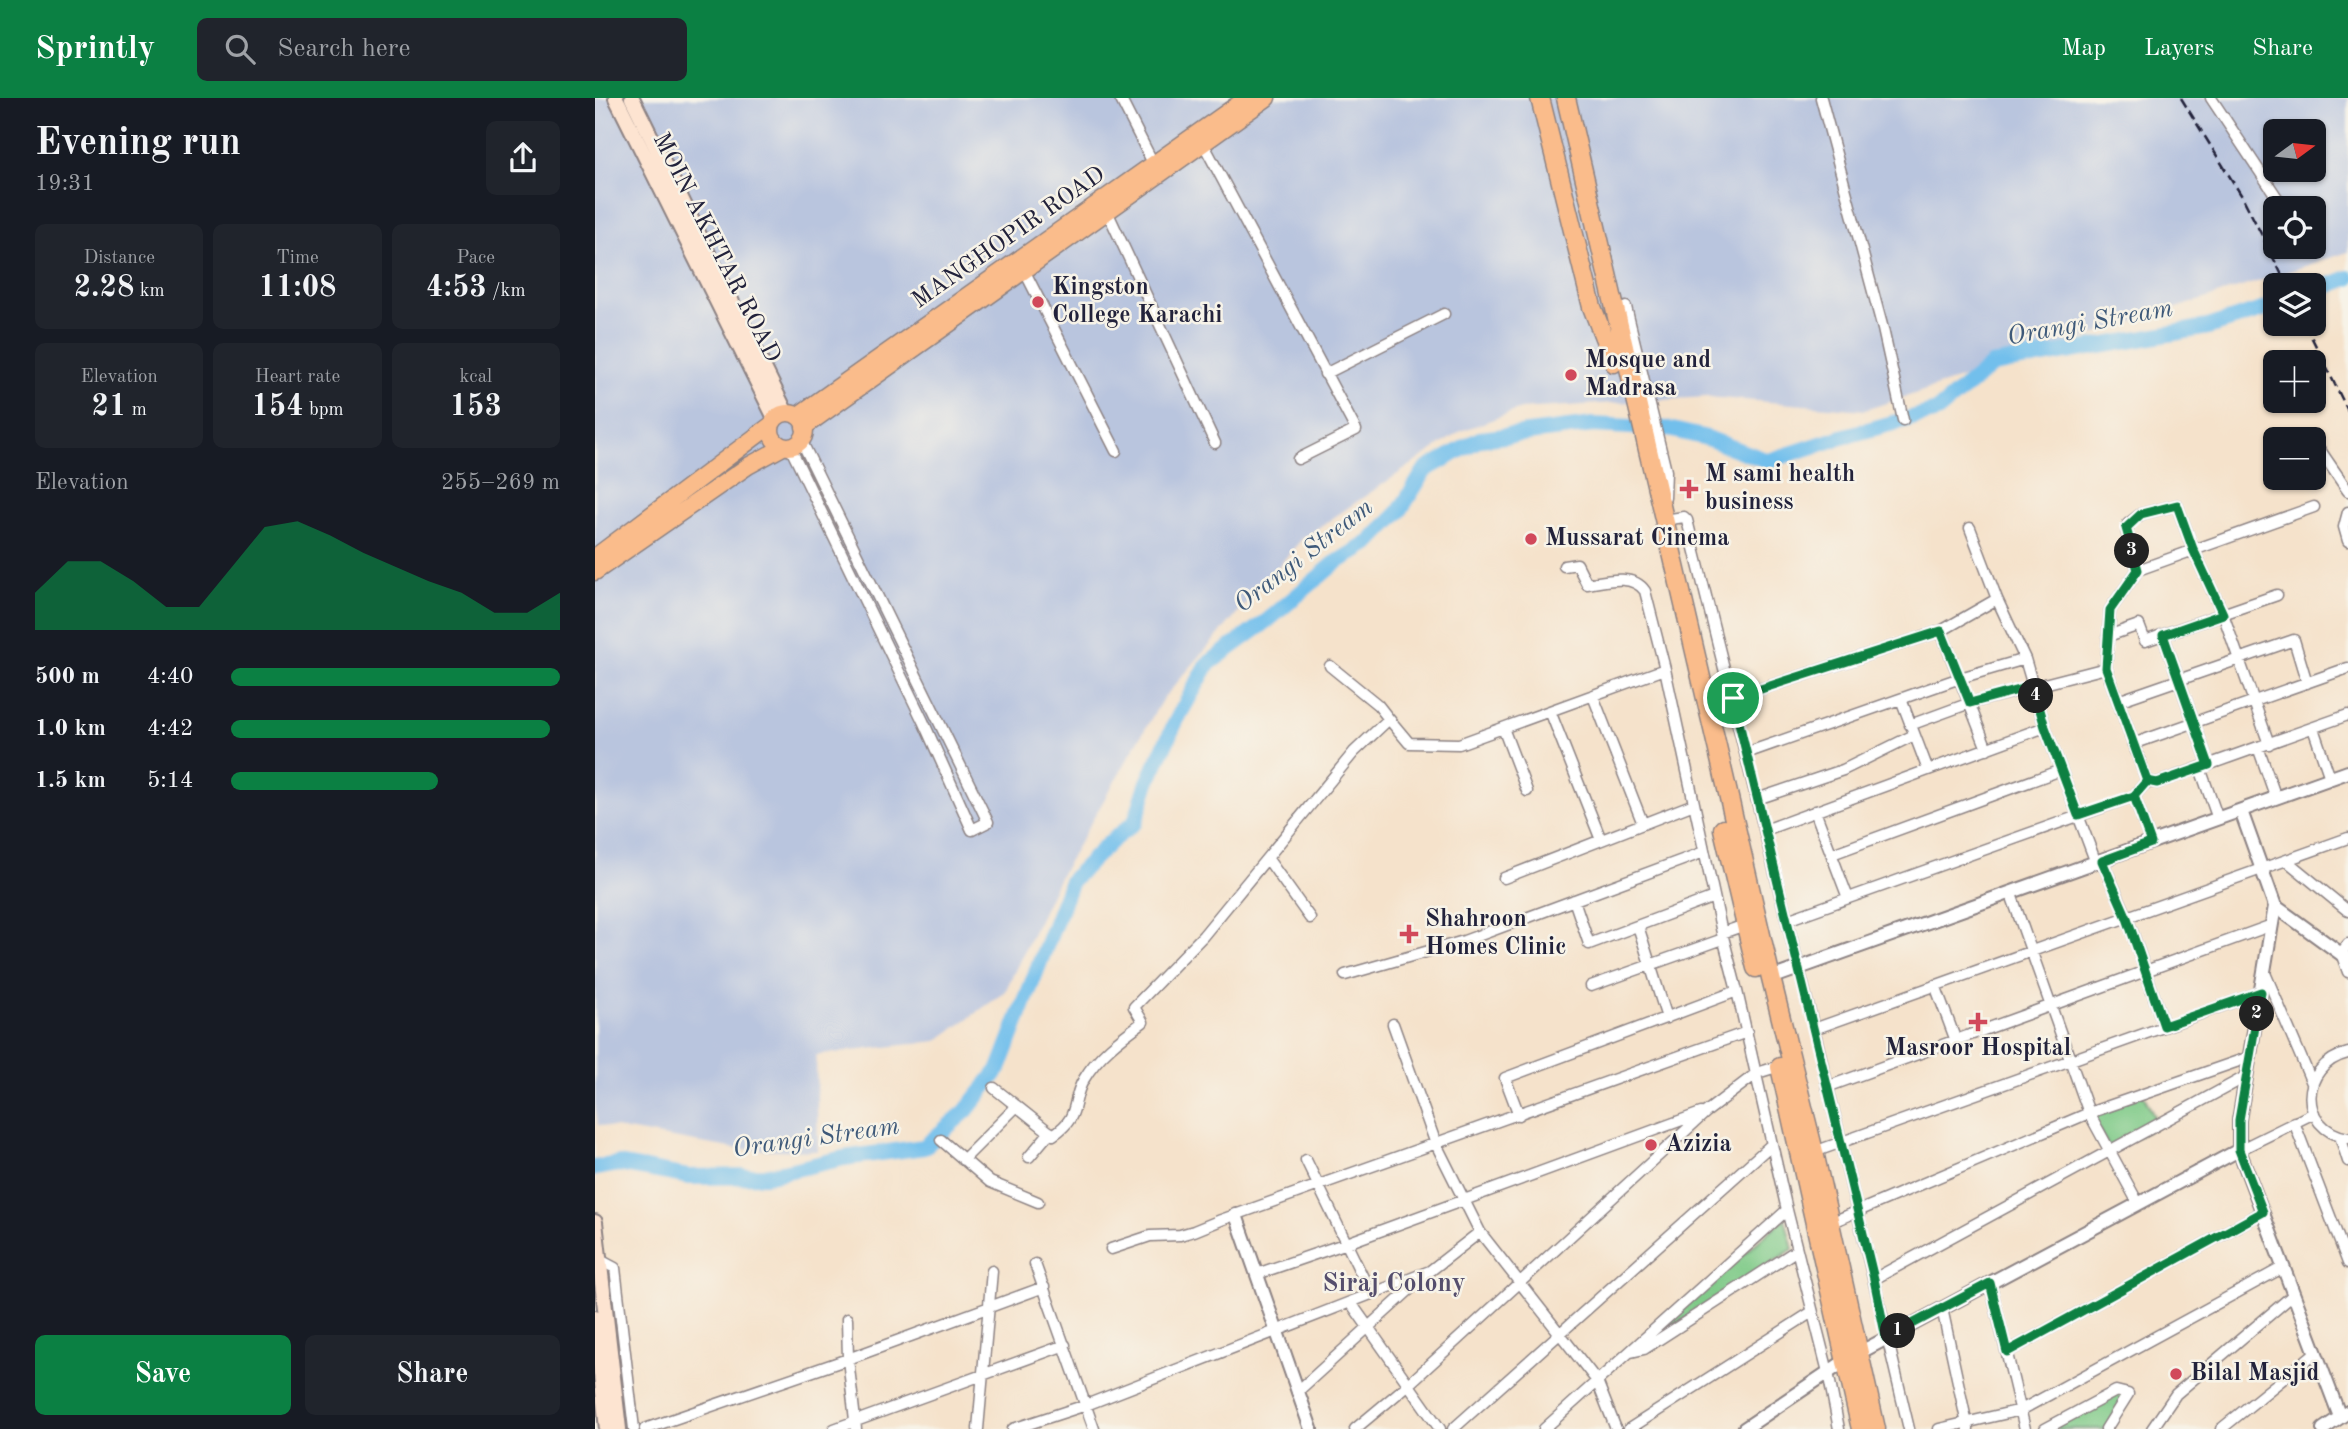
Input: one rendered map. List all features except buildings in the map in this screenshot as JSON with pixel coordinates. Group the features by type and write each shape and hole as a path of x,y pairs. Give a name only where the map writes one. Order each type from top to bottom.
{"highway":[{"path":"1539,98 1592,307 1620,362"},
{"path":"1555,98 1646,469 1745,925 1852,1357 1876,1429"},
{"path":"1566,98 1620,308"},
{"path":"1578,98 1620,308 1620,362"},
{"path":"1646,469 1664,521 1830,1223 1861,1429"}],"main road":[{"name":"MOIN AKHTAR ROAD","path":"616,98 656,164 788,429"},
{"name":"MOIN AKHTAR ROAD","path":"632,98 656,164"},
{"name":"MANGHOPIR ROAD","path":"595,572 754,462 788,429 1153,163 1247,98"},
{"path":"788,429 1024,270 1267,98"},
{"name":"MANGHOPIR ROAD","path":"595,557 744,446 788,429"},
{"path":"744,446 755,450 754,462"},
{"path":"595,1222 619,1429"},
{"path":"595,1318 607,1429"}],"street":[{"path":"1120,98 1153,163"},
{"path":"1821,98 1883,329 1903,420"},
{"path":"2211,98 2276,196"},
{"path":"1203,143 1356,430 1298,459"},
{"path":"1107,211 1215,443"},
{"path":"1024,270 1116,452"},
{"path":"1620,308 1666,471 1664,521 1683,517 1687,520 1733,698 1909,1429"},
{"path":"1325,374 1444,314"},
{"path":"788,429 988,822 972,830 922,721 788,429"},
{"path":"2326,459 2348,491"},
{"path":"2138,570 2126,528 2141,514 2177,505 2193,549 2223,614 2254,701 2276,798"},
{"path":"2147,781 2106,668 2110,610 2138,570 2314,507"},
{"path":"2348,512 2344,527 2348,541"},
{"path":"1970,528 1997,599 2025,659 2045,727 2078,815 2127,918 2164,1026"},
{"path":"1564,566 1580,566 1587,584 1613,580 1633,581 1645,591 1787,1210 1828,1372 1839,1429"},
{"path":"2108,636 2139,625 2145,641 2277,595"},
{"path":"1733,698 1941,631 1997,599"},
{"path":"1941,631 1987,749"},
{"path":"2163,635 2194,723 2218,819"},
{"path":"2118,701 2294,640 2307,682"},
{"path":"1746,752 1960,678 2025,659"},
{"path":"1330,666 1378,705 1409,743 1459,744 1665,669"},
{"path":"1757,799 1843,770 1912,730 1970,703 2106,668"},
{"path":"2133,744 2348,668"},
{"path":"1593,695 1643,824"},
{"path":"1901,699 1928,770"},
{"path":"1550,711 1601,840"},
{"path":"922,721 935,715"},
{"path":"2147,781 2157,783 2348,715"},
{"path":"994,1088 1053,1135 1072,1118 1082,1083 1091,1068 1115,1042 1143,1022 1133,1007 1203,936 1354,752 1389,719"},
{"path":"1765,830 2045,727"},
{"path":"2313,728 2330,778"},
{"path":"1503,729 1527,791"},
{"path":"1832,855 2061,770"},
{"path":"1770,978 2348,772"},
{"path":"1787,920 2134,796 2147,781"},
{"path":"2134,796 2151,843"},
{"path":"1504,878 1694,804"},
{"path":"1815,811 1848,898"},
{"path":"2241,811 2275,906 2239,1120 2239,1150 2315,1353 2344,1414 2323,1429"},
{"path":"1814,1029 2348,838"},
{"path":"1345,975 1464,941 1705,852"},
{"path":"1267,858 1310,918"},
{"path":"2287,861 2348,911"},
{"path":"2011,894 2089,1113 2138,1203"},
{"path":"1574,900 1589,944 1714,897"},
{"path":"2275,906 2346,952 2348,972"},
{"path":"1591,986 1651,965 1745,925"},
{"path":"1827,1087 2271,925"},
{"path":"1638,926 1667,1018"},
{"path":"2265,973 2312,1083"},
{"path":"1935,985 1956,1041"},
{"path":"1519,1115 1505,1078 1737,992"},
{"path":"1814,1152 2261,992"},
{"path":"1393,1024 1436,1144 1480,1231 1597,1381 1616,1429"},
{"path":"1111,1249 1150,1236 1180,1235 1194,1231 1747,1032"},
{"path":"2348,1053 2332,1058 2321,1067 2312,1083 2310,1098 2314,1113 2327,1130 2344,1137 2348,1161"},
{"path":"1830,1223 2089,1113 2250,1057"},
{"path":"1355,1429 1409,1384 1706,1112 1757,1073 1780,1066"},
{"path":"1874,1279 2247,1076"},
{"path":"963,1160 1017,1107"},
{"path":"1257,1274 1706,1112"},
{"path":"1744,1429 1828,1372 1886,1338 2138,1203 2314,1113"},
{"path":"2294,1122 2348,1263"},
{"path":"1029,1157 1050,1132"},
{"path":"941,1140 990,1182 1038,1202"},
{"path":"1453,1429 1772,1144"},
{"path":"1306,1160 1371,1294"},
{"path":"1544,1429 1787,1210"},
{"path":"2007,1352 2263,1212"},
{"path":"1236,1215 1311,1429"},
{"path":"1297,1392 1430,1271 1480,1231"},
{"path":"1628,1353 1644,1349 1797,1250"},
{"path":"598,1259 615,1268 634,1429"},
{"path":"1035,1264 1094,1429"},
{"path":"1939,1429 1967,1426 2021,1410 2282,1268"},
{"path":"978,1429 992,1271"},
{"path":"1013,1429 1086,1405 1430,1271"},
{"path":"1990,1283 2025,1429"},
{"path":"645,1429 848,1359 1044,1287"},
{"path":"2152,1429 2176,1394 2293,1295"},
{"path":"1351,1303 1440,1429"},
{"path":"1942,1308 1967,1426"},
{"path":"1629,1429 1812,1312"},
{"path":"846,1319 855,1426"},
{"path":"834,1429 855,1426 983,1374 1065,1345"},
{"path":"2221,1429 2315,1353"},
{"path":"2045,1429 2057,1426 2116,1391 2129,1394 2106,1429"}],"shaded area":[{"path":"595,98 2348,98 2348,252 2284,273 2263,273 2263,280 1865,410 1707,397 1521,409 1461,431 1302,539 1162,700 1058,879 1005,992 937,1041 816,1055 818,1151 736,1149 598,1125 595,1104"}],"green space":[{"path":"2143,1094 2158,1125 2111,1151 2089,1113"},
{"path":"1785,1218 1793,1249 1654,1339 1651,1335"},
{"path":"2116,1391 2128,1394 2106,1429 2058,1429 2056,1423"}],"waterway":[{"name":"Orangi Stream","path":"2326,287 2348,278"},
{"name":"Orangi Stream","path":"595,1168 618,1164 689,1177 765,1176 844,1158 924,1147 966,1111 999,1069 1071,881 1110,842 1135,822 1148,782 1177,719 1208,664 1267,621 1334,564 1370,542 1399,512 1425,470 1480,439 1593,425 1668,429 1707,438 1768,461 1937,411 1992,365 2208,327 2263,310"}],"railway":[{"path":"2181,98 2243,198 2281,273"},
{"path":"2311,336 2348,411"}],"place":[{"name":"Kingston College Karachi","path":"1038,302"},
{"name":"Mosque and Madrasa","path":"1571,375"},
{"name":"M sami health business","path":"1689,489"},
{"name":"Mussarat Cinema","path":"1531,539"},
{"name":"Shahroon Homes Clinic","path":"1409,934"},
{"name":"Masroor Hospital","path":"1978,1022"},
{"name":"Azizia","path":"1651,1145"},
{"name":"Bilal Masjid","path":"2176,1374"}],"district":[{"name":"Siraj Colony","path":"1394,1284"}],"route":[{"path":"1733,698 1886,1338 1990,1283 2007,1352 2263,1212 2239,1150 2239,1120 2261,992 2164,1026 2127,918 2102,861 2151,843 2134,796 2147,781 2106,668 2110,610 2138,570 2126,528 2141,514 2177,505 2193,549 2223,614 2163,635 2209,765 2157,783 2147,781 2134,796 2078,815 2045,727 2033,686 1970,703 1941,631 1733,698"}]}
